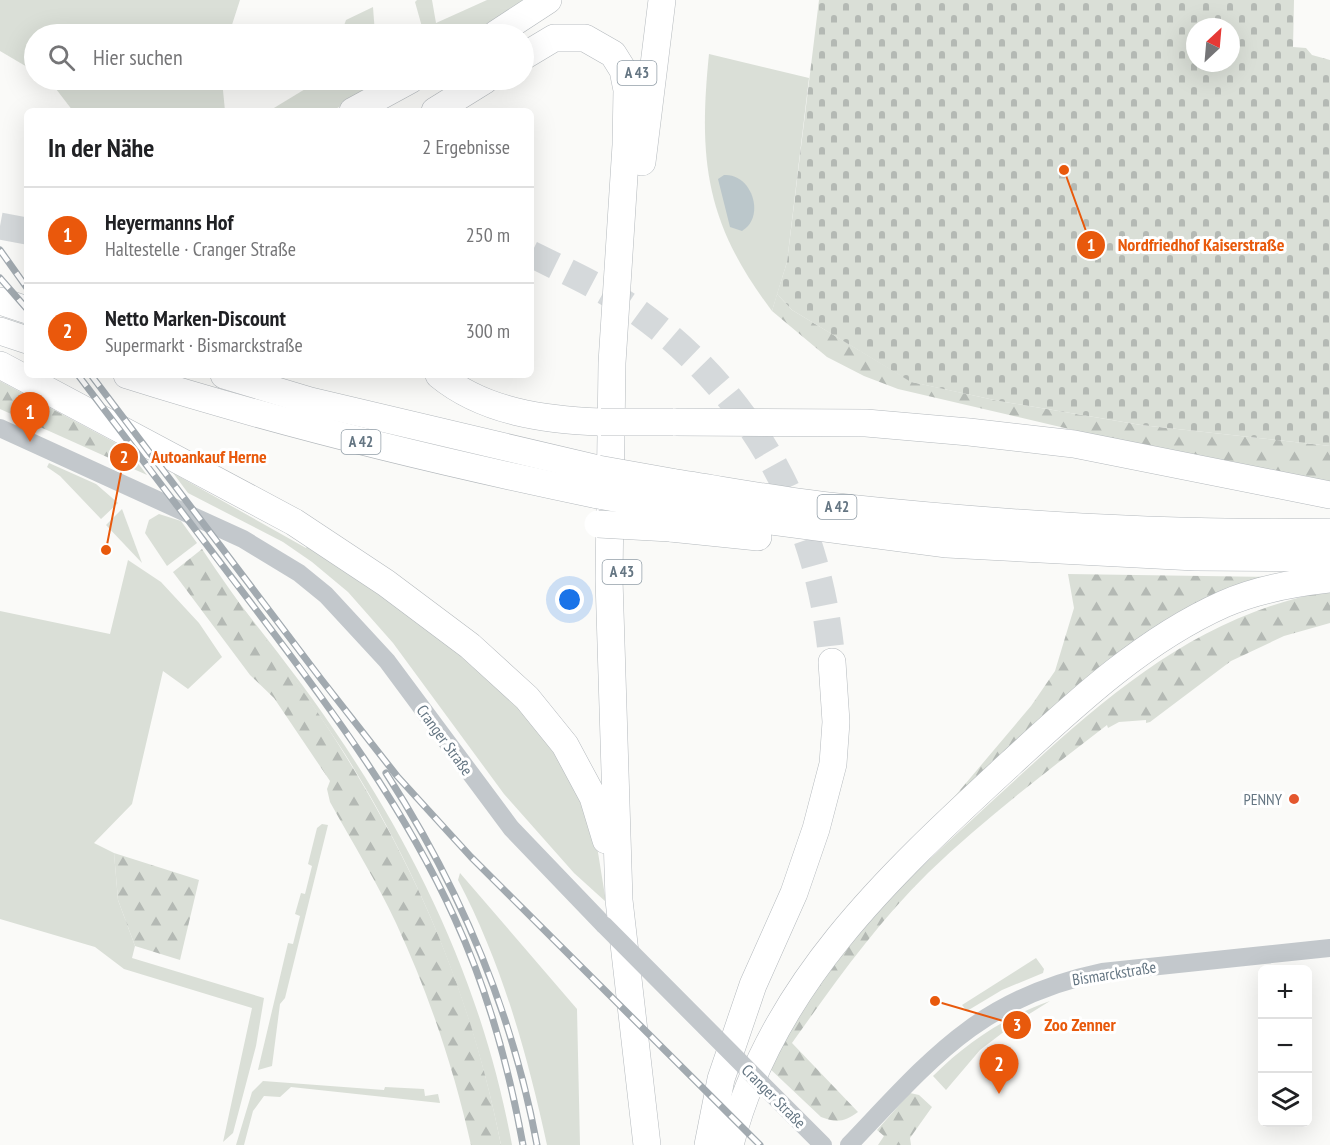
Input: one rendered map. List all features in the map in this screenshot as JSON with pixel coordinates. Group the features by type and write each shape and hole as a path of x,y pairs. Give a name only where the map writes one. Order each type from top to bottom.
{"highway":[{"path":"511,24 548,0"},
{"name":"A 43","path":"646,1145 619,900 609,579 612,363 626,146 648,0"},
{"name":"A 43","path":"660,1145 632,829 621,586 631,304 643,146 662,0"},
{"path":"534,49 543,43 569,37 585,38 613,54 623,70 627,90 626,146"},
{"path":"359,108 392,90"},
{"path":"440,108 469,90"},
{"path":"0,299 24,296"},
{"path":"0,299 24,309"},
{"path":"0,331 24,339"},
{"path":"0,365 24,378"},
{"path":"24,378 294,522 386,583 470,646 527,698 553,729 575,762 593,797 602,824 619,900"},
{"name":"A 42","path":"137,378 305,428 483,471 598,482"},
{"name":"A 42","path":"234,378 598,482 670,506 872,549 946,544 1017,548 1066,538 1179,531 1330,532"},
{"path":"444,378 493,405 560,421 866,423 993,434 1074,444 1330,495"},
{"path":"597,524 670,506"},
{"name":"A 42","path":"670,506 826,506 1004,522 1066,538 1196,557 1330,558"},
{"path":"730,1145 745,1094 790,1003 846,928 934,834 1121,666 1226,603 1287,584 1330,579"},
{"path":"708,1145 721,1079 753,985 794,893 819,818 833,764 836,722 832,662"}],"street":[{"name":"Cranger Straße","path":"0,428 243,539 299,573 326,595 387,661 511,828 604,926 823,1145"},
{"name":"Bismarckstraße","path":"849,1145 942,1049 976,1022 1025,996 1074,978 1102,972 1330,948"}],"green space":[{"path":"0,0 240,0 232,24 24,24 24,65 0,51"},
{"path":"432,0 436,23 487,0 529,0 487,24 421,24 415,2"},
{"path":"819,0 1294,0 1293,47 1306,48 1312,55 1330,60 1330,446 1141,425 999,401 911,382 792,310 777,294 787,262"},
{"path":"373,7 374,24 345,24 346,20"},
{"path":"709,54 809,78 787,262 772,311 733,249 720,220 712,190 705,127"},
{"path":"57,90 223,90 225,108 71,108"},
{"path":"304,90 369,90 337,108 274,108"},
{"path":"777,294 792,310 912,382 999,401 1141,425 1330,446 1330,482 1086,433 898,389 864,376 827,357 772,311"},
{"path":"0,381 127,449 147,475 0,409"},
{"path":"49,463 96,484 118,503 101,519 60,476 47,467"},
{"path":"173,473 306,548 308,544 397,601 525,709 572,778 596,840 606,902 574,873 504,794 393,643 348,592 312,562 283,542 188,493"},
{"path":"122,509 142,563 106,525"},
{"path":"159,514 181,521 197,543 167,566 145,533 149,520"},
{"path":"202,549 328,729 373,801 398,848 421,895 460,991 476,1041 501,1145 471,1145 457,1088 430,1004 389,908 330,802 327,789 330,781 274,698 250,675 173,572"},
{"path":"128,560 161,582 199,623 222,657 188,689 163,671 132,804 94,843 114,853 118,900 135,946 132,958 264,998 256,1046 233,1133 223,1142 252,1008 124,969 95,947 0,919 0,611 110,634"},
{"path":"1068,574 1278,577 1212,602 923,834 1031,706 1055,671 1074,608"},
{"path":"226,586 302,685 345,746 375,793 427,888 469,987 486,1038 512,1145 501,1145 476,1042 459,991 441,942 398,847 331,732"},
{"path":"1330,591 1330,623 1284,636 1231,661 1150,722 1146,723 1146,720 1119,722 1108,728 1107,725 993,815 949,853 909,893 856,955 792,1043 858,1112 840,1121 821,1117 767,1066 816,984 842,950 882,906 989,804 1104,702 1186,645 1231,622 1279,603"},
{"path":"322,824 328,825 285,998 280,1004 272,1066 258,1070 288,943 293,944 300,916 295,914 301,893 305,894 312,866 308,864 317,828"},
{"path":"114,853 199,880 180,960 135,946 118,900"},
{"path":"460,873 577,1009 580,1145 547,1145 512,1010 488,944 458,880"},
{"path":"1036,958 1044,969 1043,973 1002,990 967,1011 962,1005"},
{"path":"1050,1001 1018,1021 980,1050 946,1090 933,1076 959,1052 987,1032 1033,1007"},
{"path":"263,1081 384,1090 385,1087 424,1089 425,1096 438,1094 440,1103 291,1087 280,1097 264,1096 253,1111 244,1145 236,1145 252,1092"},
{"path":"910,1093 919,1095 932,1107 910,1138 911,1145 878,1145 884,1136 877,1130"}],"shaded area":[{"path":"724,175 734,176 742,181 752,197 753,216 742,231 730,227 718,179"}],"tunnel":[{"path":"0,226 24,230"},
{"path":"534,256 600,289 639,313 680,346 716,383 748,423 774,465 796,511 813,559 825,609 832,662"}],"railway":[{"path":"0,250 24,284"},
{"path":"0,278 24,306"},
{"path":"80,378 337,719 413,837 455,919 478,974 504,1059 523,1145"},
{"path":"93,378 397,776 471,857 760,1145"},
{"path":"386,773 437,861 480,952 513,1046 537,1145"}],"place":[{"name":"Nordfriedhof Kaiserstraße","path":"1064,170"},
{"name":"Heyermanns Hof","path":"30,442"},
{"name":"Autoankauf Herne","path":"106,550"},
{"name":"PENNY","path":"1294,799"},
{"name":"Zoo Zenner","path":"935,1001"},
{"name":"Netto Marken-Discount","path":"999,1094"}]}
